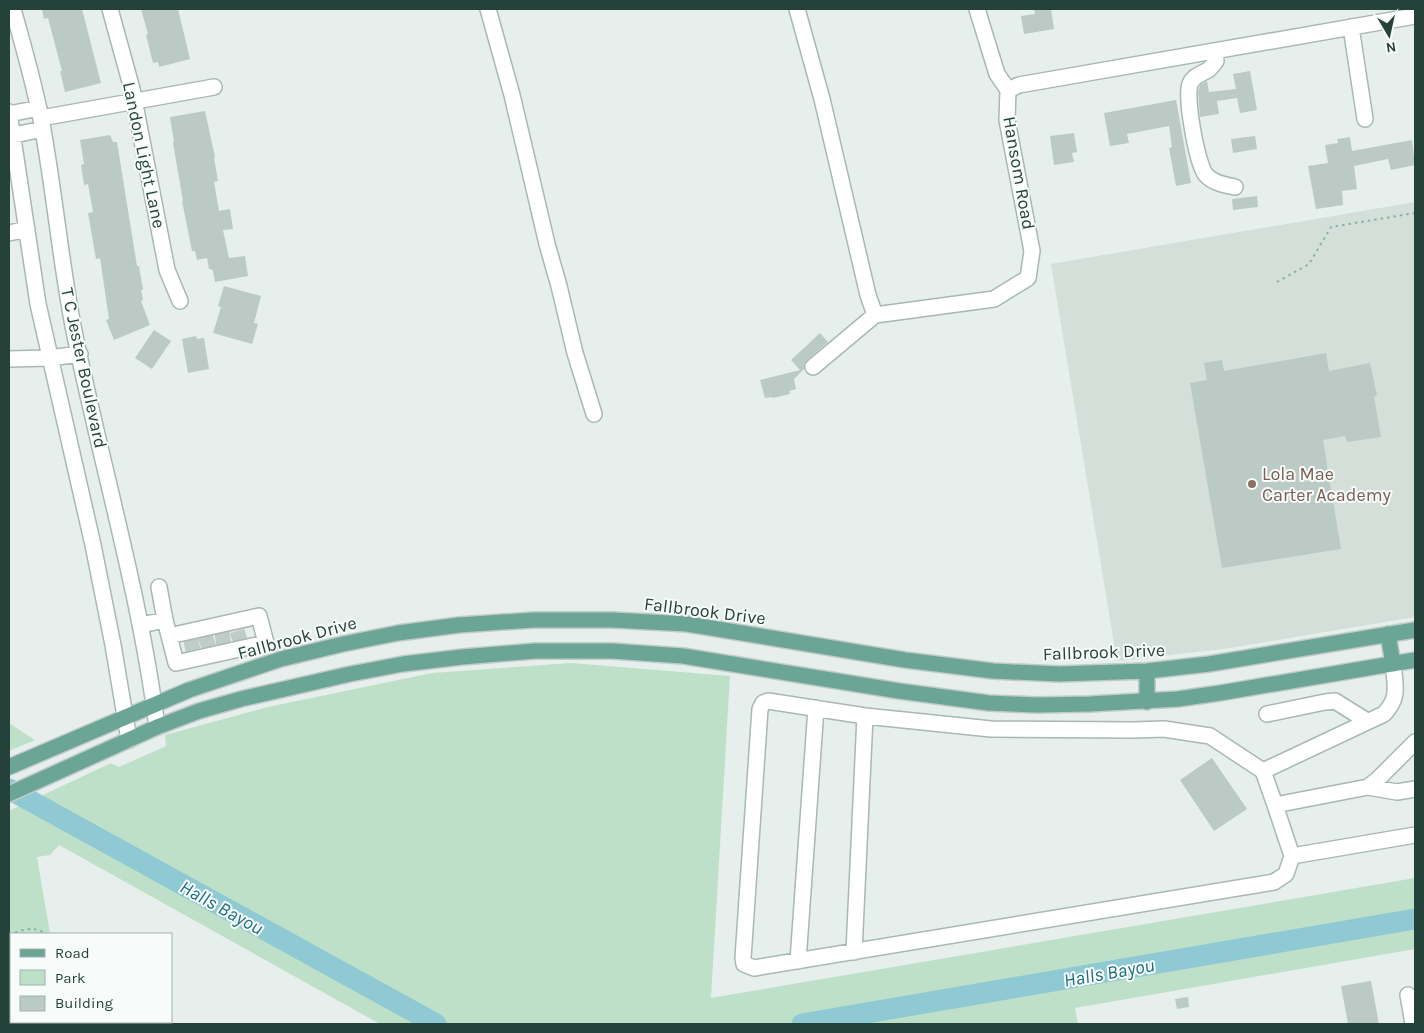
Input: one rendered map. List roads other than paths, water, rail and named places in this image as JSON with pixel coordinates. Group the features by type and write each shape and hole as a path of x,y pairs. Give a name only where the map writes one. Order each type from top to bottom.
{"main road":[{"name":"Fallbrook Drive","path":"9,767 154,704 246,670 343,644 398,633 460,626 534,620 613,620 686,624 905,660 993,671 1059,674 1147,671 1209,664 1415,630"},
{"path":"1388,634 1392,664"},
{"path":"9,794 157,727 199,711 241,699 350,674 433,660 535,651 612,651 683,656 899,691 989,703 1090,704 1147,702 1220,693 1415,660"},
{"path":"1147,671 1147,702"}],"street":[{"name":"T C Jester Boulevard","path":"13,9 41,118 67,297 123,539 141,625 157,727"},
{"name":"Landon Light Lane","path":"110,9 134,100 167,270 180,301"},
{"path":"488,9 514,104 575,354 594,414"},
{"path":"798,9 822,99 874,315 813,367"},
{"path":"977,9 998,74 1014,87 1415,16"},
{"path":"1351,27 1365,119"},
{"path":"1215,51 1216,62 1210,69 1196,76 1191,82 1188,92 1189,105 1201,166 1206,176 1216,182 1234,187"},
{"path":"9,114 41,118 214,86"},
{"name":"Hansom Road","path":"874,315 994,299 1028,278 1032,251 1007,120 1014,87"},
{"name":"T C Jester Boulevard","path":"9,114 38,304 93,545 113,645 129,740"},
{"path":"11,135 41,118"},
{"path":"9,233 27,229"},
{"path":"9,359 49,358 80,354"},
{"path":"159,587 176,663 199,643 232,639"},
{"path":"141,625 165,620"},
{"path":"169,636 199,643 232,639"},
{"path":"232,639 246,670"},
{"path":"1263,771 1384,714 1396,696 1392,664"},
{"path":"768,701 865,716 991,729 1164,729 1210,736 1263,771 1292,856 1286,874 1274,882 854,952 754,968 744,964 760,709 768,701"},
{"path":"1267,714 1335,701 1367,721"},
{"path":"798,961 816,708"},
{"path":"854,952 865,716"},
{"path":"1368,787 1415,742"},
{"path":"1275,804 1368,787 1397,792 1415,789"},
{"path":"1292,856 1415,835"},
{"path":"1408,996 1413,1024"}],"waterway":[{"name":"Halls Bayou","path":"9,789 436,1024"},
{"name":"Halls Bayou","path":"802,1024 1415,919"}],"tunnel":[{"path":"237,631 241,643"},
{"path":"222,633 224,646"},
{"path":"205,635 209,648"},
{"path":"190,637 193,650"}],"place":[{"name":"Lola Mae Carter Academy","path":"1252,484"}]}
